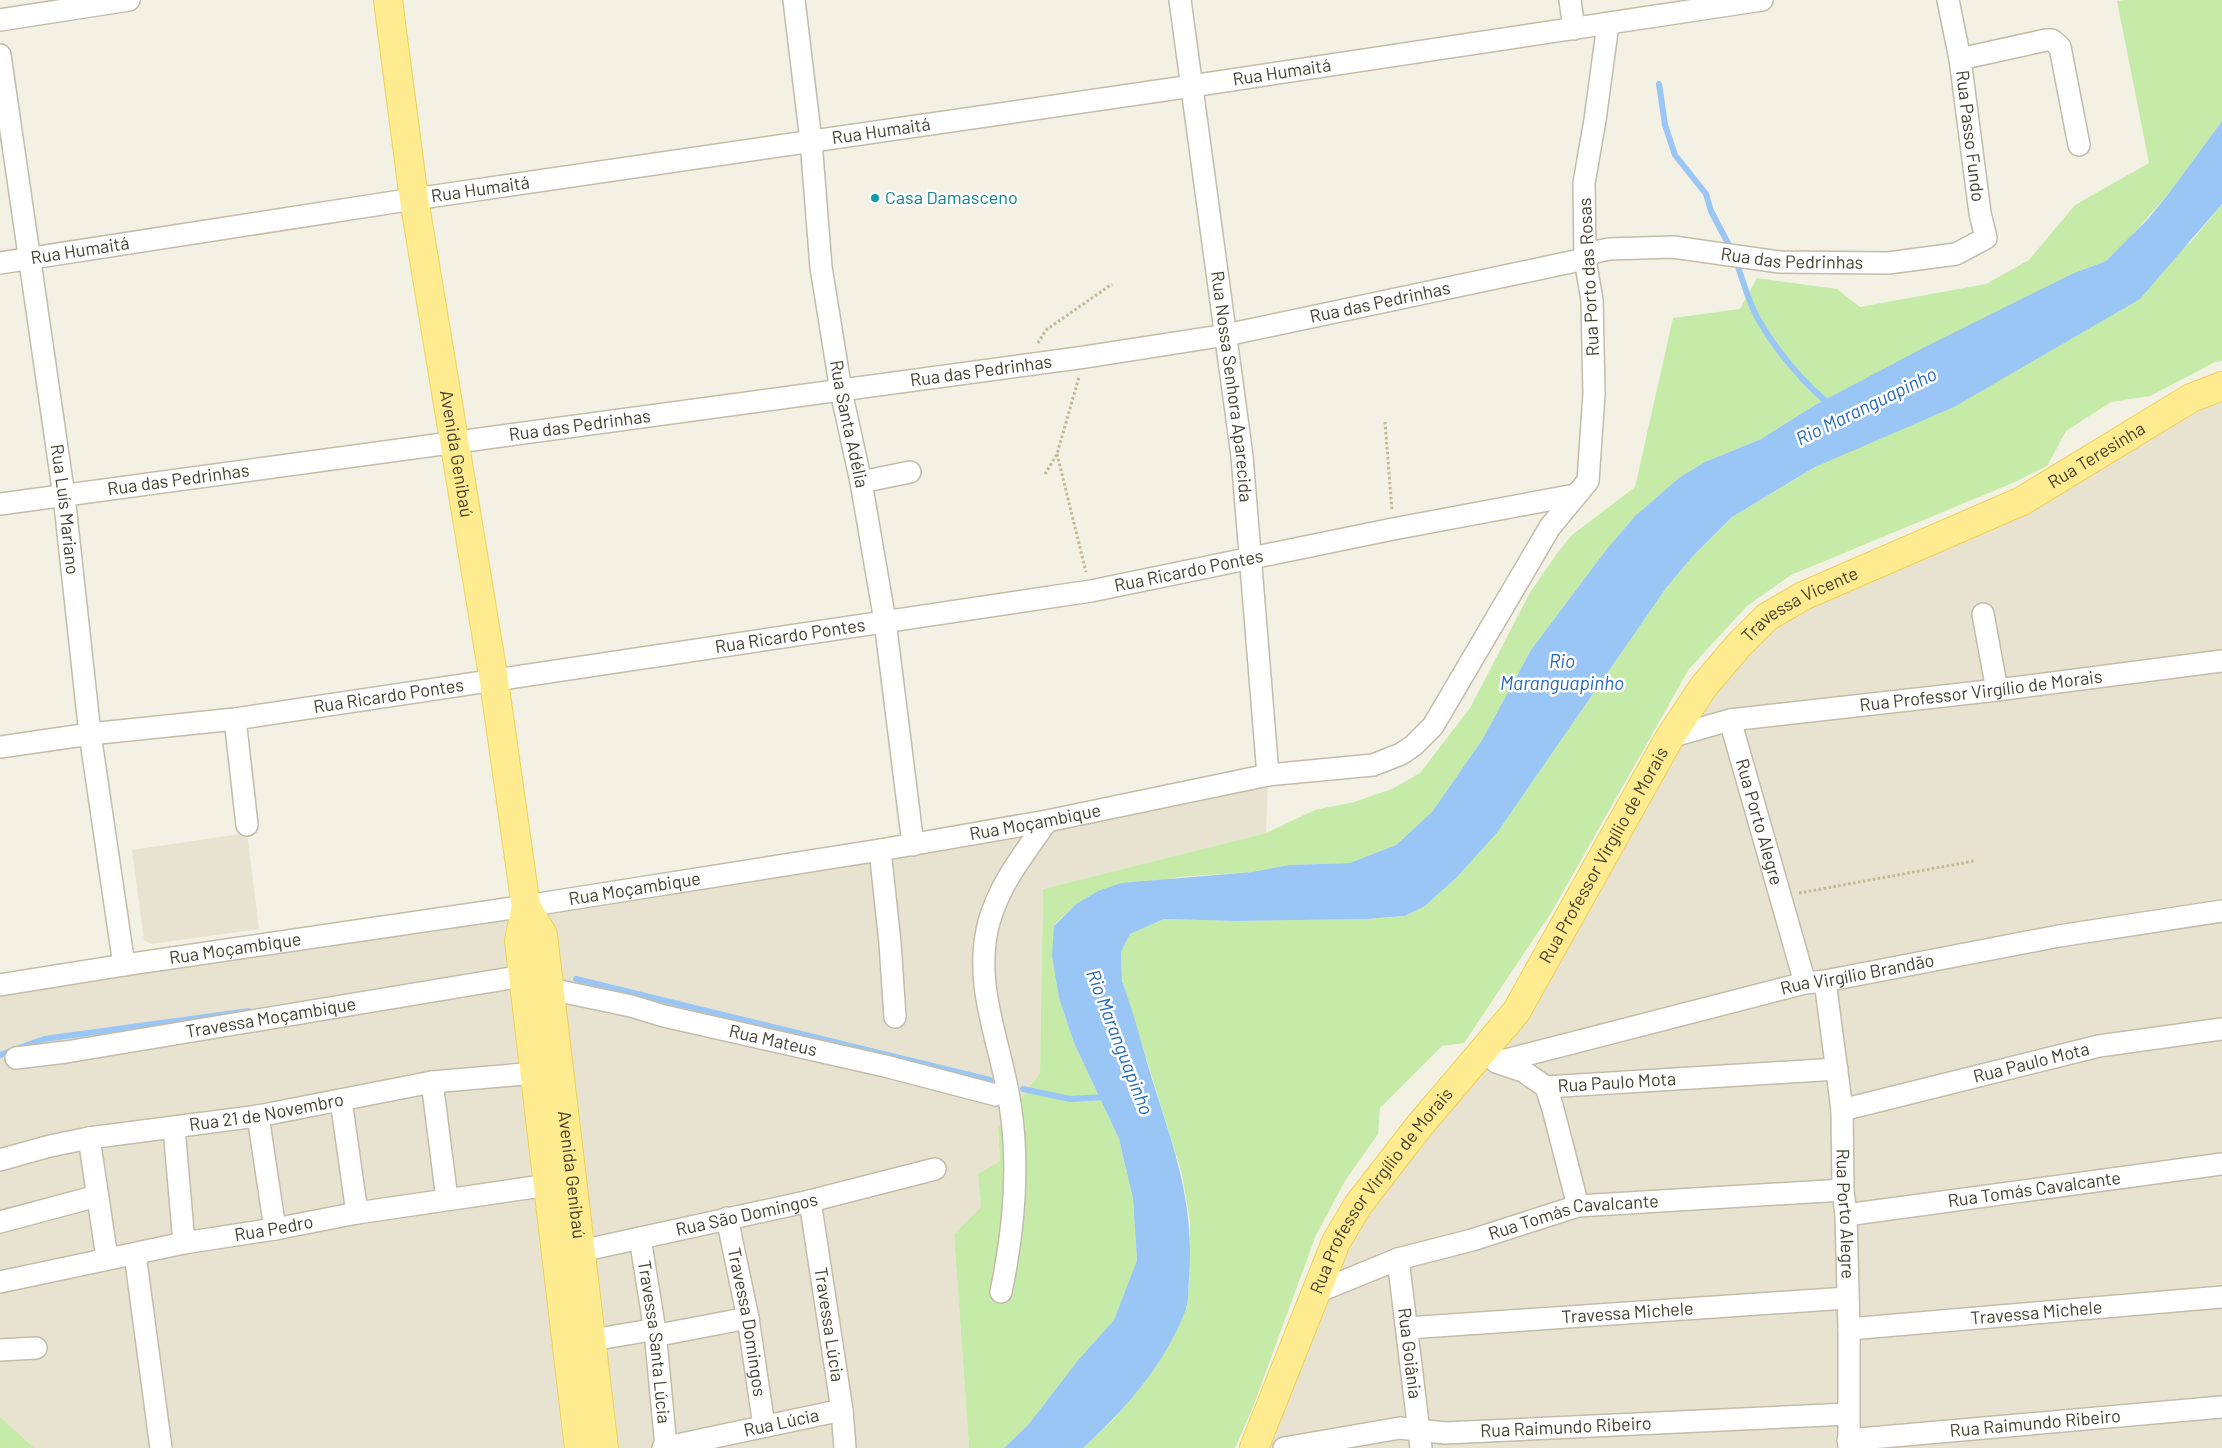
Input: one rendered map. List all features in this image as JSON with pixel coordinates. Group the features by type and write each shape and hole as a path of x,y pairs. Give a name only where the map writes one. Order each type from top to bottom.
{"main road":[{"name":"Avenida Genibaú","path":"388,0 414,199 453,444 494,681 526,906 519,941 549,1185 570,1254 592,1340 604,1448"},
{"name":"Rua Teresinha","path":"1971,524 2022,501 2192,398 2222,386"},
{"name":"Travessa Vicente","path":"1670,737 1704,686 1739,645 1767,617 1803,596 1971,524"},
{"name":"Rua Professor Virgílio de Morais","path":"1254,1448 1336,1242 1358,1205 1388,1164 1516,1012 1670,737"},
{"name":"Avenida Genibaú","path":"526,906 543,935 550,989 570,1254 579,1448"}],"street":[{"path":"0,20 129,0"},
{"name":"Rua Santa Adélia","path":"794,0 811,141 821,267 841,391 861,482 885,621 913,845"},
{"name":"Rua Nossa Senhora Aparecida","path":"1180,0 1242,456 1268,775"},
{"path":"1570,0 1574,29"},
{"name":"Rua Humaitá","path":"0,263 414,199 1192,86 1762,0"},
{"name":"Rua Passo Fundo","path":"1948,0 1960,59 1980,213 1986,238 1956,254"},
{"name":"Rua Porto das Rosas","path":"1268,775 1373,765 1401,754 1424,736 1441,714 1550,526 1588,481 1594,394 1592,300 1584,258 1584,183 1596,120 1608,24"},
{"path":"1960,59 2046,40 2057,43 2060,47 2079,145"},
{"name":"Rua Luís Mariano","path":"0,55 64,496 90,734 124,964"},
{"name":"Rua das Pedrinhas","path":"0,504 1031,365 1226,335 1584,258 1595,252 1609,249 1673,247 1780,262 1888,263 1956,254"},
{"path":"861,482 910,472"},
{"name":"Rua Ricardo Pontes","path":"0,747 90,734 235,719 1090,591 1393,529 1575,495"},
{"path":"1983,614 1996,690"},
{"name":"Rua Professor Virgílio de Morais","path":"1670,737 1730,720 1996,690 2222,661"},
{"path":"235,719 247,825"},
{"name":"Rua Porto Alegre","path":"1730,720 1782,896 1815,982 1837,1069 1842,1110 1843,1190 1846,1215 1847,1298 1850,1329 1849,1444"},
{"name":"Rua Moçambique","path":"0,985 124,964 526,906 913,845 1047,821 1268,775"},
{"path":"1001,1292 1013,1217 1014,1141 1004,1071 984,992 984,946 993,910 1004,884 1047,821"},
{"path":"880,850 889,925 895,1017"},
{"name":"Rua Virgílio Brandão","path":"1468,1068 1815,982 2059,936 2222,911"},
{"name":"Travessa Moçambique","path":"16,1058 66,1052 523,976"},
{"name":"Rua Mateus","path":"550,989 631,1006 664,1016 885,1066 996,1095"},
{"name":"Rua Paulo Mota","path":"1842,1110 2098,1046 2222,1029"},
{"path":"1498,1062 1523,1071 1546,1087 1554,1109 1578,1206"},
{"name":"Rua Paulo Mota","path":"1546,1087 1837,1069"},
{"name":"Rua 21 de Novembro","path":"0,1160 50,1146 89,1138 258,1116 432,1082 535,1073"},
{"path":"432,1082 447,1199"},
{"path":"341,1100 357,1213"},
{"path":"258,1116 275,1229"},
{"path":"174,1128 184,1243"},
{"path":"89,1138 107,1258"},
{"name":"Rua Tomás Cavalcante","path":"1846,1215 2222,1164"},
{"name":"Rua São Domingos","path":"570,1254 810,1201 935,1169"},
{"name":"Rua Pedro","path":"0,1282 184,1243 275,1229 357,1213 549,1185"},
{"name":"Rua Tomás Cavalcante","path":"1315,1293 1398,1259 1472,1240 1578,1206 1843,1190"},
{"path":"0,1222 97,1196"},
{"name":"Travessa Lúcia","path":"810,1201 842,1410 844,1448"},
{"name":"Travessa Domingos","path":"728,1218 748,1318 764,1426"},
{"name":"Travessa Santa Lúcia","path":"640,1238 655,1331 664,1448"},
{"path":"135,1254 161,1448"},
{"name":"Rua Goiânia","path":"1398,1259 1420,1439"},
{"name":"Travessa Michele","path":"1407,1328 1847,1298"},
{"name":"Travessa Michele","path":"1850,1329 2222,1298"},
{"path":"592,1340 655,1331 664,1334 748,1318"},
{"path":"0,1350 36,1348"},
{"name":"Rua Raimundo Ribeiro","path":"1849,1444 2222,1407"},
{"name":"Rua Lúcia","path":"664,1448 842,1410"},
{"name":"Rua Raimundo Ribeiro","path":"1284,1448 1400,1428 1420,1439 1445,1433 1848,1414"}],"path":[{"path":"1031,365 1035,349 1046,330 1112,284"},
{"path":"1045,474 1057,454 1085,357"},
{"path":"1385,422 1393,529"},
{"path":"1057,454 1090,591"},
{"path":"1782,896 1974,861"}],"shaded area":[{"path":"2222,386 2222,1448 1254,1448 1336,1242 1468,1068 1739,645"},
{"path":"1268,775 1266,833 1043,889 1040,1073 998,1128 1000,1161 978,1174 981,1207 954,1234 969,1448 0,1448 0,985"},
{"path":"247,833 259,929 151,944 144,940 132,850"}],"green space":[{"path":"2222,0 2222,121 2169,193 2128,240 2106,261 2074,273 1815,405 1761,439 1705,462 1680,477 1635,516 1606,550 1531,650 1482,740 1432,812 1396,845 1350,863 1289,865 1252,872 1180,877 1098,891 1076,904 1054,925 1059,998 1074,1043 1119,1139 1133,1199 1137,1260 1114,1320 1079,1359 1028,1425 1004,1448 969,1448 954,1234 981,1207 978,1174 1000,1161 998,1128 1040,1073 1043,889 1266,833 1315,810 1354,802 1392,789 1420,773 1470,708 1531,591 1558,552 1572,535 1635,487 1673,318 1740,309 1757,278 1837,289 1860,307 1986,284 2029,260 2075,205 2149,163 2117,1"},
{"path":"2222,204 2222,361 2215,362 2150,396 2111,402 2066,431 2047,466 2015,482 1791,575 1747,606 1689,669 1551,913 1464,1043 1442,1046 1380,1108 1378,1134 1345,1181 1316,1235 1253,1407 1235,1448 1083,1448 1114,1419 1169,1344 1187,1307 1190,1269 1190,1221 1182,1174 1122,980 1121,952 1130,934 1164,919 1236,921 1366,919 1405,916 1425,906 1457,877 1497,833 1666,588 1692,557 1732,517 2190,243"},
{"path":"0,1417 34,1448 0,1448"}],"water":[{"name":"Rio Maranguapinho","path":"2222,121 2222,204 2140,299 1954,407 1815,467 1732,517 1692,557 1666,588 1497,833 1457,877 1425,906 1405,916 1366,919 1236,921 1164,919 1130,934 1121,952 1122,981 1175,1153 1186,1201 1190,1251 1187,1305 1178,1329 1143,1385 1114,1418 1083,1448 1004,1448 1028,1425 1079,1359 1114,1320 1137,1260 1133,1199 1119,1139 1074,1043 1059,998 1052,956 1054,926 1076,904 1098,891 1121,883 1252,872 1289,865 1350,863 1396,845 1432,812 1482,740 1531,650 1606,550 1635,516 1680,477 1705,462 1761,439 1815,405 1923,348 2074,273 2106,261 2148,219"}],"waterway":[{"path":"1659,84 1665,125 1675,155 1706,194 1711,211 1732,251"},
{"path":"1736,261 1751,305 1765,331 1790,365 1830,405"},
{"path":"576,979 990,1080"},
{"path":"0,1055 44,1039 249,1011"},
{"path":"1023,1089 1070,1099 1106,1097"}],"place":[{"name":"Casa Damasceno","path":"875,198"}]}
